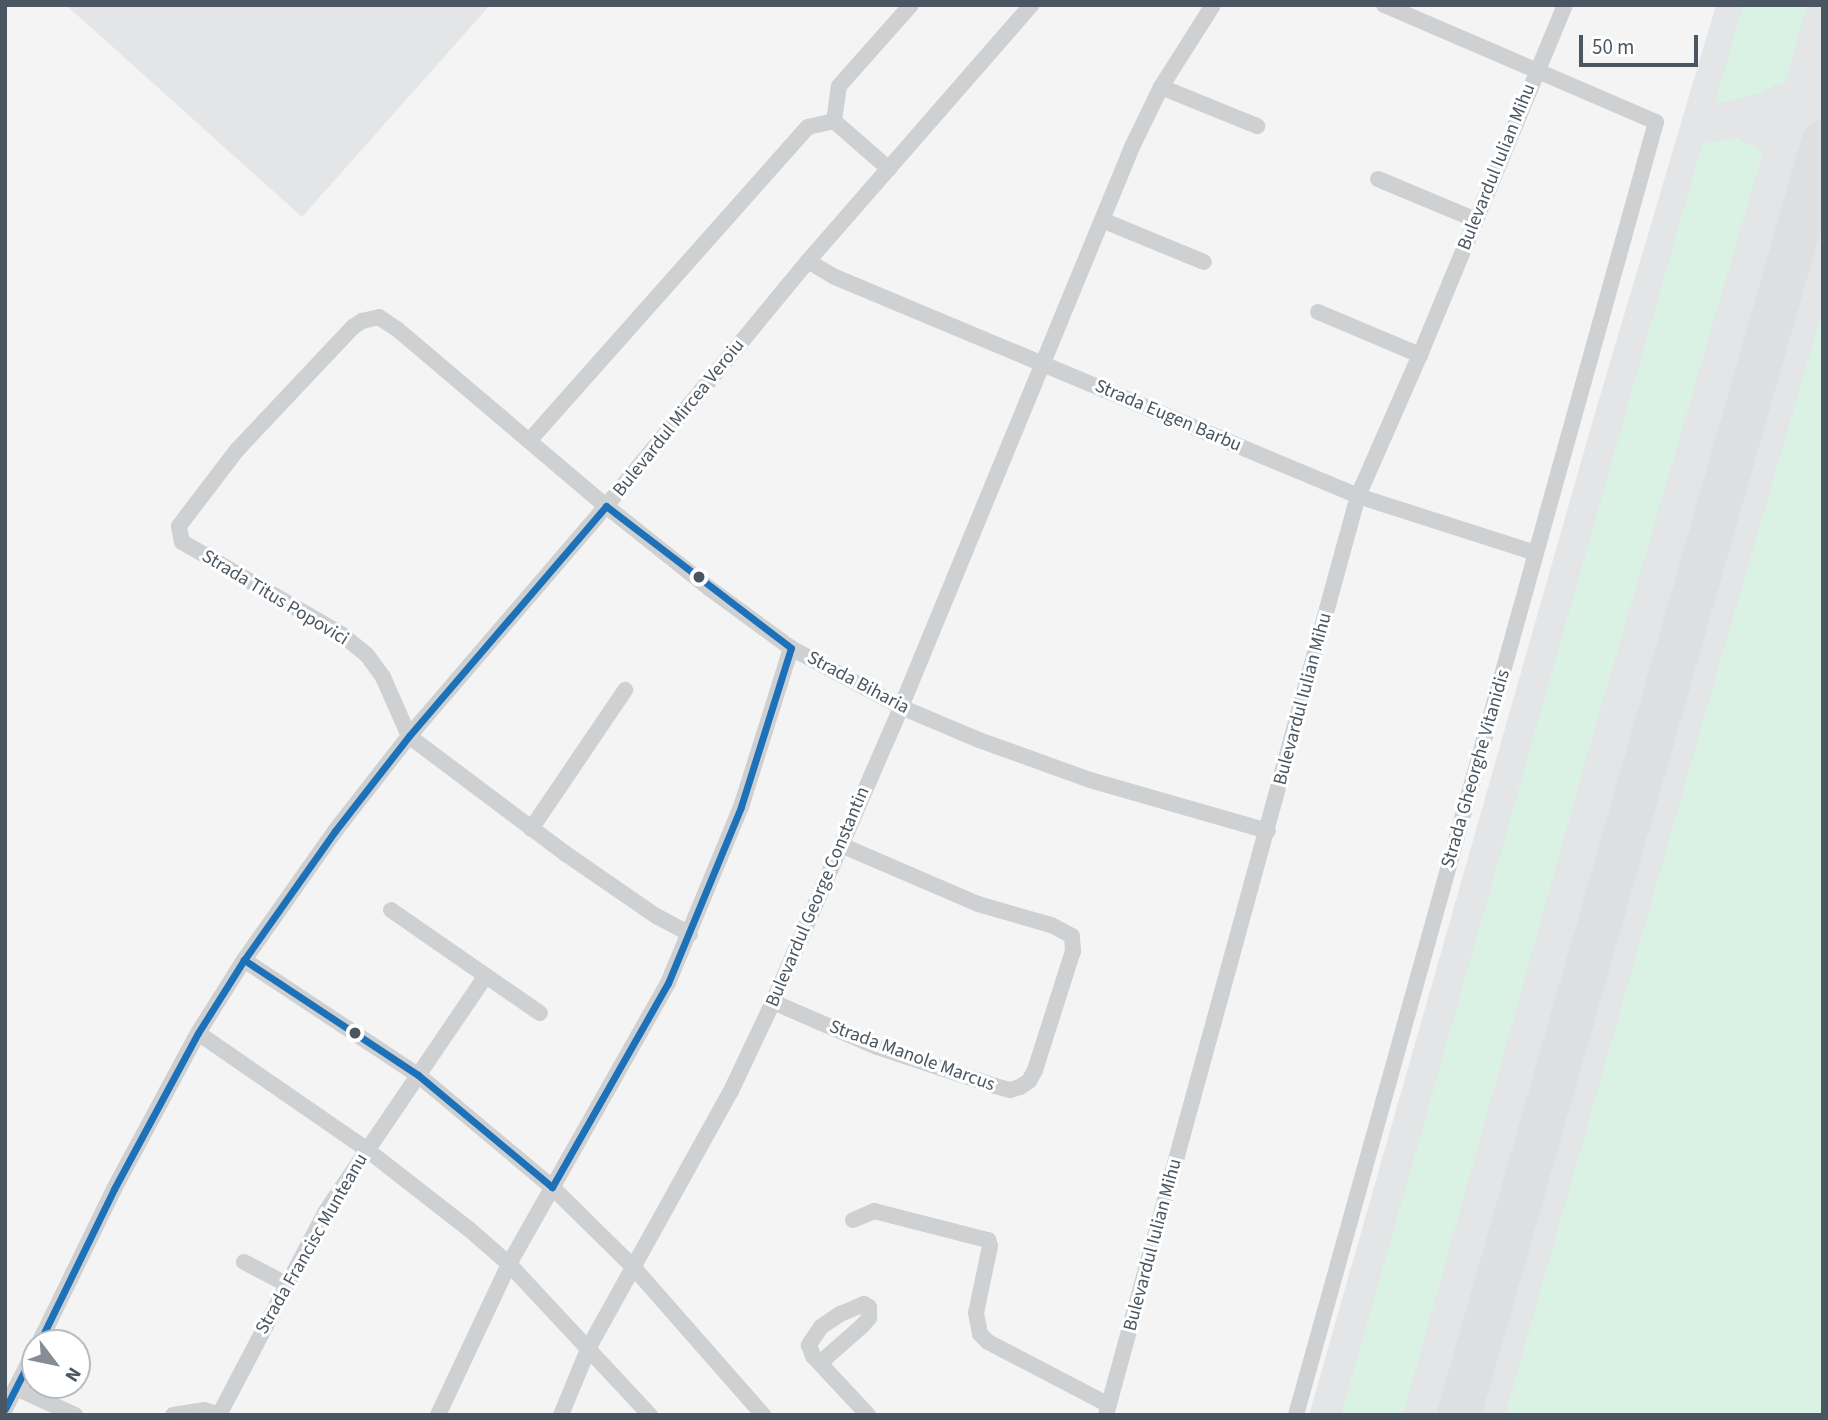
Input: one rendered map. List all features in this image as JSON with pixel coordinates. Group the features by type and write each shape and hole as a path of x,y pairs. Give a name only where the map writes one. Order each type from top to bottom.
{"street":[{"path":"834,121 839,86 911,5"},
{"name":"Bulevardul Mircea Veroiu","path":"45,1329 114,1189 198,1033 244,960 335,831 409,736 606,506 808,261 1031,5"},
{"path":"1045,364 1102,220 1161,87 1213,5"},
{"path":"1384,5 1536,71"},
{"name":"Bulevardul Iulian Mihu","path":"1108,1410 1358,496 1420,355 1565,5"},
{"name":"Strada Gheorghe Vitanidis","path":"1296,1415 1656,122 1536,71"},
{"path":"1161,87 1258,126"},
{"path":"834,121 889,169"},
{"path":"529,441 808,127 834,121"},
{"path":"1378,179 1476,220"},
{"path":"1102,220 1204,262"},
{"name":"Strada Eugen Barbu","path":"808,261 835,277 1358,496 1536,553"},
{"path":"1318,312 1420,355"},
{"name":"Strada Biharia","path":"379,317 397,328 606,506 709,588 791,648 901,707 1090,780 1268,831"},
{"name":"Strada Titus Popovici","path":"379,317 353,327 237,450 179,526 182,542 341,634 367,655 383,677 409,736 531,830 656,916 690,934"},
{"name":"Bulevardul George Constantin","path":"561,1415 589,1347 730,1093 774,1002 1045,364"},
{"path":"438,1415 509,1264 640,1037 690,934 741,807 791,648"},
{"path":"531,830 625,690"},
{"name":"Strada Manole Marcus","path":"774,1002 877,1048 1010,1090 1030,1081 1035,1070 1073,951 1072,936 1051,925 978,904 841,845"},
{"path":"391,910 540,1013"},
{"path":"244,960 418,1075 552,1187 634,1268 763,1415"},
{"name":"Strada Francisc Munteanu","path":"173,1415 189,1410 219,1414 326,1211 486,975"},
{"path":"198,1033 366,1149 436,1202 509,1264 650,1415"},
{"path":"853,1220 874,1211 988,1240 990,1246 976,1313 980,1334 988,1342 1108,1410"},
{"path":"244,1262 286,1284"},
{"path":"820,1363 869,1415"},
{"path":"5,1409 21,1378"},
{"path":"16,1388 75,1415"}],"shaded area":[{"path":"66,5 490,5 302,217"},
{"path":"1716,5 1823,5 1823,1415 1309,1415 1593,420"}],"green space":[{"path":"1743,5 1807,5 1785,84 1777,84 1762,93 1715,104"},
{"path":"1737,138 1763,152 1588,752 1403,1415 1341,1415 1702,144"},
{"path":"1823,309 1823,1415 1505,1415 1712,690"}],"taxiway":[{"path":"1459,1415 1823,142"}],"transit line":[{"path":"606,506 791,648 741,807 668,983 552,1187 418,1075 244,960 335,831 409,736 606,506"},
{"path":"46,1329 114,1189 198,1033 244,960"},
{"path":"5,1409 21,1378"}]}
